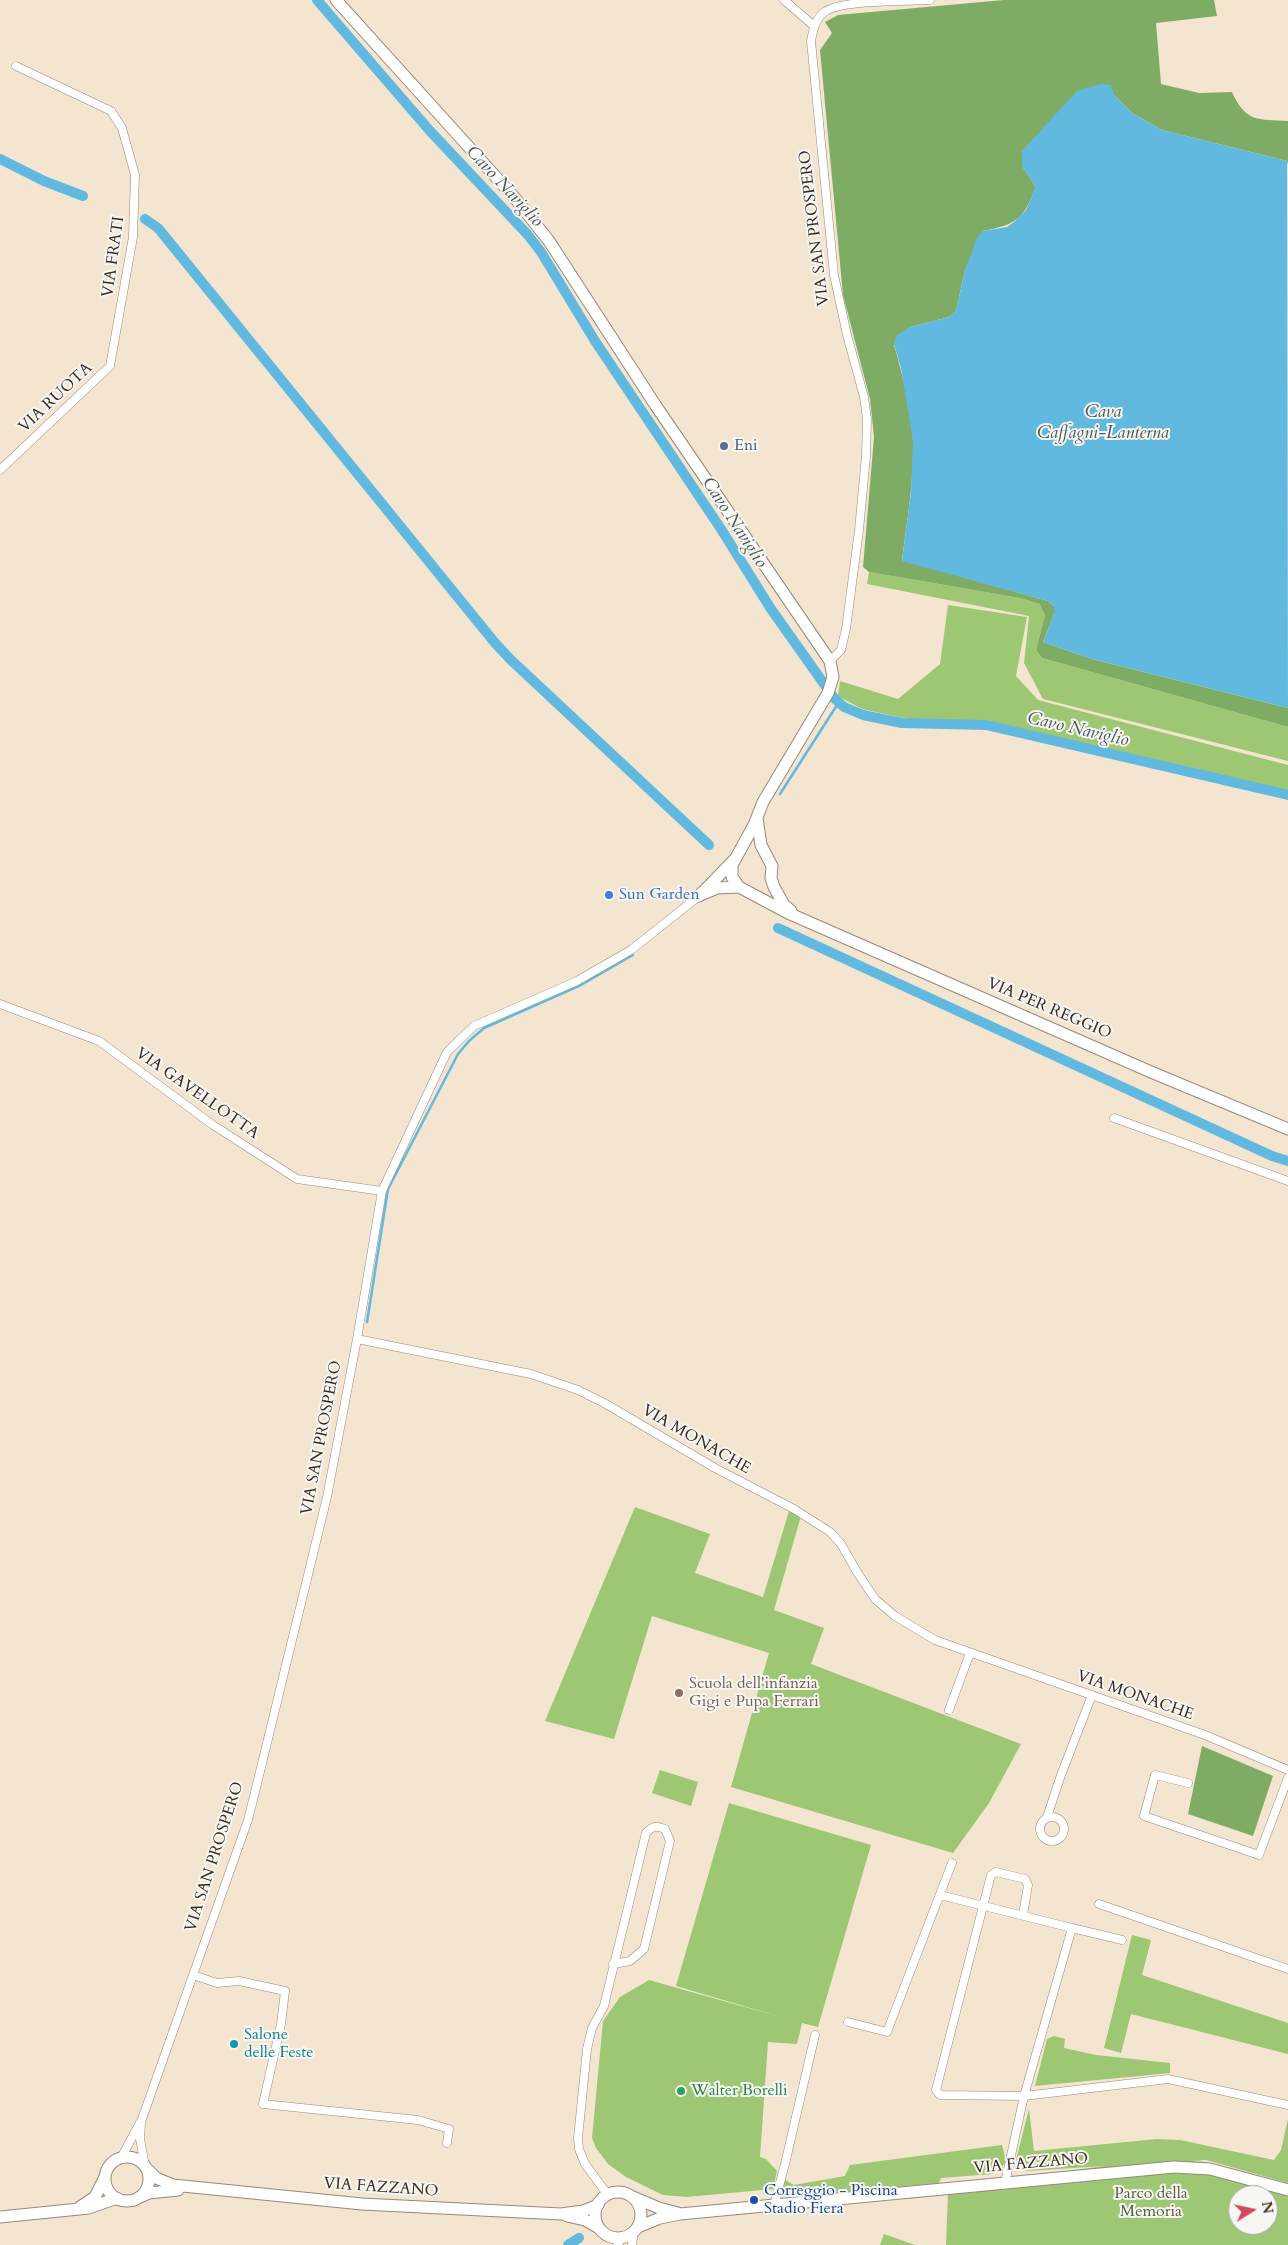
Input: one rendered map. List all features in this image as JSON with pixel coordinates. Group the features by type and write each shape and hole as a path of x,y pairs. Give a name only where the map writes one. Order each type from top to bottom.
{"main road":[{"path":"336,0 514,197 549,241 630,368 830,661 833,677 824,700 763,802 731,871 735,882 743,889 759,890 772,878"},
{"name":"VIA PER REGGIO","path":"757,817 760,838 772,866 772,878 780,900 798,917"},
{"path":"737,856 756,850 767,856"},
{"name":"VIA SAN PROSPERO","path":"699,896 737,856"},
{"name":"VIA SAN PROSPERO","path":"699,896 717,888 743,889"},
{"name":"VIA PER REGGIO","path":"743,889 798,917 1151,1072 1288,1129"},
{"path":"77,2208 95,2197 110,2165 121,2158 137,2159 146,2167 149,2182 146,2190 140,2197 125,2201 117,2198 108,2189 105,2176"},
{"name":"VIA FAZZANO","path":"561,2214 585,2220 617,2241 660,2218 680,2214 1186,2166 1226,2172 1288,2190"},
{"name":"VIA FAZZANO","path":"146,2167 156,2178 168,2184 200,2189 362,2204 561,2214 583,2211 598,2205 608,2195 621,2192 659,2208 680,2214"},
{"name":"VIA FAZZANO","path":"140,2197 149,2193 200,2189"},
{"path":"633,2197 638,2202 642,2215 636,2230"},
{"path":"0,2217 94,2206 117,2198"},
{"path":"598,2205 596,2212 599,2228"}],"street":[{"path":"784,0 814,26 821,15 837,7 930,0"},
{"name":"VIA SAN PROSPERO","path":"814,26 811,48 834,275 845,327 864,397 867,419 866,456 859,530 846,629 840,653 830,661"},
{"name":"VIA FRATI","path":"16,66 111,111 122,128 130,151 135,175 133,237 110,366"},
{"name":"VIA RUOTA","path":"0,470 110,366"},
{"name":"VIA SAN PROSPERO","path":"121,2158 142,2119 248,1820 319,1533 357,1339 382,1191 447,1052 474,1026 577,982 631,950 699,896"},
{"name":"VIA GAVELLOTTA","path":"0,1004 100,1041 213,1125 297,1179 382,1191"},
{"path":"1114,1118 1288,1181"},
{"name":"VIA MONACHE","path":"357,1339 531,1374 560,1382 585,1393 715,1468 816,1522 830,1532 841,1544 867,1588 885,1609 935,1640 1205,1735 1288,1770"},
{"path":"949,1710 970,1653"},
{"path":"1048,1817 1061,1775 1092,1695"},
{"path":"1188,1783 1155,1774 1144,1816 1259,1855 1288,1778"},
{"path":"608,2195 585,2164 578,2148 587,2049 592,2028 604,2006 614,1964 646,1833 652,1827 658,1826 665,1830 670,1842 644,1949 630,1960 614,1964"},
{"path":"848,2022 887,2032 952,1863"},
{"path":"1023,1915 1028,1884 1024,1879 1015,1876 996,1872 991,1875 936,2090 940,2095 1024,2096 1168,2079 1288,2105"},
{"path":"940,1895 1122,1940"},
{"path":"1099,1904 1288,1969"},
{"path":"1005,2182 1024,2096 1072,1928"},
{"path":"193,1975 217,1983 239,1981 285,1991 281,2024 263,2104 418,2120 448,2129 447,2143"},
{"path":"774,2205 815,2035"},
{"name":"VIA SAN PROSPERO","path":"142,2119 140,2139 146,2167"},
{"path":"632,2245 636,2230"}],"green space":[{"path":"1004,0 1214,0 1217,16 1156,23 1161,84 1199,93 1232,92 1242,109 1248,114 1261,119 1288,121 1288,165 1287,161 1162,130 1132,113 1114,95 1022,166 1036,187 1031,198 1018,218 1004,226 983,231 965,270 956,311 949,317 910,327 894,345 906,393 913,442 911,487 902,560 1048,601 1054,606 1054,614 1043,642 1092,659 1288,708 1288,727 1042,658 1036,650 1045,615 1040,604 1020,598 869,572 863,567 874,437 870,399 843,295 820,50 832,33 825,22 838,15"},
{"path":"869,572 1020,598 1041,604 1045,615 1036,650 1042,658 1288,727 1288,761 1043,699 1024,663 1029,616 867,584"},
{"path":"948,605 1027,617 1016,676 1038,700 1288,765 1288,793 987,721 908,719 862,709 838,696 840,681 898,699 940,664"},
{"path":"635,1507 710,1534 695,1573 763,1597 789,1511 801,1516 774,1610 824,1628 811,1664 1021,1744 989,1803 953,1853 731,1787 769,1653 652,1616 614,1739 545,1721"},
{"path":"1202,1746 1273,1776 1253,1836 1188,1814"},
{"path":"660,1770 698,1782 691,1806 652,1793"},
{"path":"729,1803 871,1845 818,2027 802,2023 797,2044 768,2042 760,2157 766,2159 777,2171 773,2189 687,2197 663,2195 626,2177 608,2164 596,2148 592,2138 603,2021 620,1997 649,1980 784,2018 676,1986"},
{"path":"1132,1935 1151,1940 1142,1975 1288,2023 1288,2054 1131,2014 1121,2053 1104,2048"},
{"path":"1054,2036 1065,2039 1064,2048 1096,2055 1170,2063 1170,2073 1035,2086 1047,2039"},
{"name":"Parco della Memoria","path":"1029,2109 1034,2151 1157,2139 1180,2140 1274,2160 1281,2150 1288,2119 1288,2183 1206,2160 1192,2161 1204,2162 1276,2185 1228,2185 1228,2235 1278,2235 1278,2186 1288,2189 1288,2245 946,2245 948,2193 1002,2180 1104,2166 1027,2171 1021,2168 1016,2160"},
{"path":"1002,2145 1006,2161 1000,2170 992,2174 941,2178 939,2183 790,2197 783,2193 785,2180 794,2185 845,2176 850,2165"},
{"path":"884,2234 915,2245 880,2245"}],"water":[{"name":"Cava Caffagni-Lanterna","path":"1101,84 1111,85 1114,95 1132,113 1162,130 1287,161 1288,708 1092,659 1043,642 1054,614 1054,606 1048,601 902,561 911,492 913,441 901,368 894,344 896,336 910,327 949,317 956,311 965,270 977,238 983,231 1007,227 1014,222 1026,210 1036,187 1022,166 1022,151 1077,91"}],"waterway":[{"name":"Cavo Naviglio","path":"317,0 430,131 528,235 541,252 595,341 721,529 771,609 834,698 844,707 863,715 902,723 986,725 1288,795"},
{"path":"0,159 44,181 83,196"},
{"path":"145,219 158,228 495,643 709,845"},
{"path":"780,794 839,702"},
{"path":"778,928 1272,1156 1288,1161"},
{"path":"367,1322 388,1189 458,1054 484,1028 581,985 633,955"},
{"path":"568,2245 579,2238"}],"place":[{"name":"Eni","path":"724,446"},
{"name":"Sun Garden","path":"609,895"},
{"name":"Scuola dell'infanzia Gigi e Pupa Ferrari","path":"679,1693"},
{"name":"Salone delle Feste","path":"234,2044"},
{"name":"Walter Borelli","path":"681,2091"},
{"name":"Correggio - Piscina Stadio Fiera","path":"754,2200"}]}
